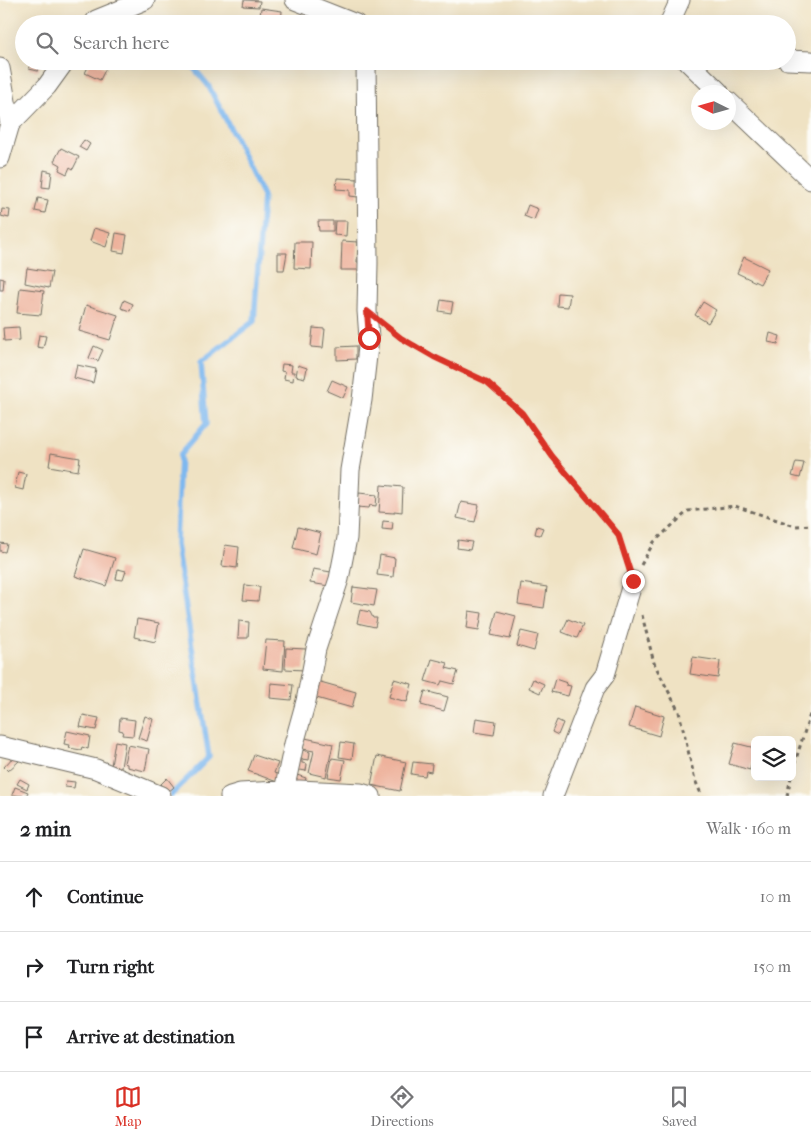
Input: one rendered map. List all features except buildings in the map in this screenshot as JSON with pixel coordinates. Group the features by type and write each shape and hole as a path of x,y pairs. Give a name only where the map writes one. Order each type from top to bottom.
{"street":[{"path":"108,15 145,0"},
{"path":"295,0 333,15"},
{"path":"673,15 680,0"},
{"path":"796,60 811,61"},
{"path":"0,68 10,124 0,158"},
{"path":"10,124 46,86 58,70"},
{"path":"284,791 306,701 316,649 339,579 347,538 350,470 362,400 369,338 367,311 366,70"},
{"path":"696,70 712,85"},
{"path":"736,109 811,180"},
{"path":"553,796 595,688 605,675 633,581"},
{"path":"0,746 96,769 161,796"},
{"path":"230,796 240,793 299,790 361,793 371,796"}],"path":[{"path":"367,311 401,338 434,357 487,382 522,413 552,456 618,534 633,581"},
{"path":"633,581 654,542 688,511 735,506 794,526 811,525"},
{"path":"641,612 654,663 679,712 695,780 702,796"},
{"path":"796,759 811,711"},
{"path":"787,796 790,781"}],"waterway":[{"path":"172,794 209,757 176,544 180,455 206,424 201,362 254,321 263,196 208,85 196,70"}],"route":[{"path":"369,338 367,311 401,338 434,357 487,382 522,413 552,456 618,534 633,581"}]}
